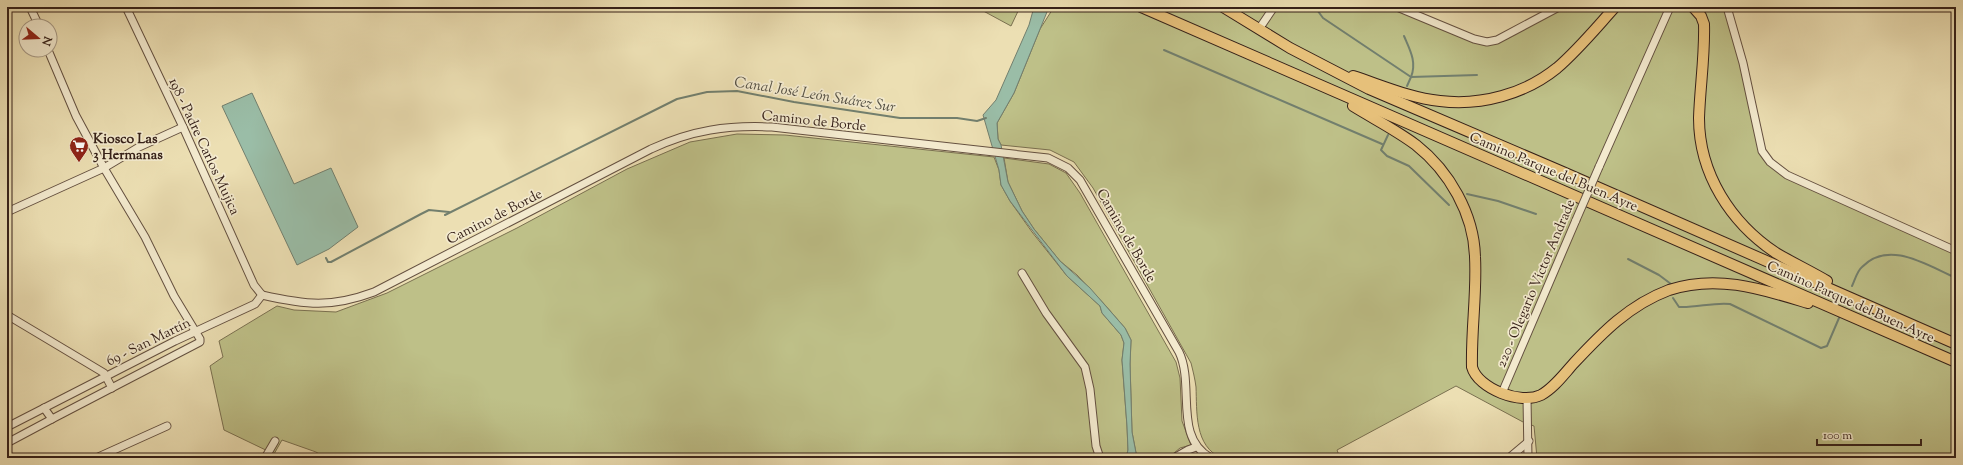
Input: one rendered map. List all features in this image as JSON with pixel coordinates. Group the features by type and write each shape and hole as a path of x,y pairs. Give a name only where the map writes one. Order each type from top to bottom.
{"highway":[{"name":"Camino Parque del Buen Ayre","path":"1141,7 1956,362"},
{"name":"Camino Parque del Buen Ayre","path":"1223,7 1258,30 1318,64 1369,89 1956,344"},
{"path":"1318,64 1410,95 1440,101 1464,102 1483,100 1519,90 1547,76 1568,58 1616,7"},
{"path":"1693,7 1701,16 1704,24 1700,130 1703,151 1715,187 1733,214 1756,238 1781,255 1865,304"},
{"path":"1315,84 1415,144 1439,167 1450,181 1467,218 1475,256 1472,358 1474,373 1478,379 1502,393 1512,397 1537,397 1548,390 1613,323 1633,307 1683,286 1712,283 1740,284 1856,318"}],"street":[{"path":"30,7 35,18"},
{"name":"198 - Padre Carlos Mujica","path":"126,7 183,127 254,285 262,295"},
{"path":"1258,30 1274,7"},
{"path":"1397,7 1474,39 1487,42 1497,40 1559,7"},
{"name":"220 - Olegario Víctor Andrade","path":"1502,393 1670,7"},
{"path":"1727,7 1743,63 1762,152 1770,162 1787,175 1956,251"},
{"path":"51,58 66,96 104,168 145,237 174,296 196,331"},
{"name":"Camino de Borde","path":"262,295 300,303 323,304 357,298 415,271 651,149 677,138 704,130 743,126 772,127 1048,158 1068,168 1080,180 1182,358 1187,381 1188,424 1196,447"},
{"path":"7,212 104,168 143,145 183,127"},
{"path":"1022,273 1046,313 1085,367 1090,389 1096,446 1100,458"},
{"name":"69 - San Martín","path":"7,428 196,331 255,304 262,295"},
{"path":"7,315 93,366 106,376 112,388"},
{"name":"69 - San Martín","path":"7,443 200,342 196,331"},
{"path":"1527,398 1529,441 1528,458"},
{"path":"44,408 52,419"},
{"path":"96,458 109,455 167,426"},
{"path":"265,458 275,441"},
{"path":"1509,458 1529,441"},
{"path":"1174,458 1196,447 1211,458"}],"green space":[{"path":"976,7 1020,7 1011,26"},
{"path":"1054,7 1397,7 1487,42 1559,7 1727,7 1762,151 1787,175 1956,251 1956,458 1537,458 1534,426 1523,422 1456,386 1337,450 1340,458 1222,458 1213,453 1206,446 1202,437 1197,417 1195,378 1191,363 1093,188 1074,162 1050,150 1001,145 998,139 997,123 1014,93 1040,29"},
{"path":"737,134 785,135 994,157 999,170 1001,185 1010,201 1032,232 1067,276 1100,306 1102,313 1121,335 1124,343 1122,360 1128,450 1126,458 326,458 316,452 282,440 274,454 224,430 210,366 223,357 219,341 277,306 294,310 336,312 387,293 517,228 627,169 690,142"},
{"path":"1004,158 1049,164 1066,173 1080,193 1176,362 1180,378 1182,421 1191,445 1180,448 1168,458 1137,458 1132,432 1130,364 1131,340 1125,328 1106,306 1077,275 1060,261 1034,229 1022,211 1008,182"}],"shaded area":[{"path":"1034,7 1049,7 1014,93 997,123 998,139 1001,145 1008,182 1022,211 1034,229 1060,261 1090,288 1125,328 1131,340 1130,364 1132,432 1137,458 1126,458 1128,450 1122,360 1124,343 1121,335 1102,313 1100,306 1067,276 1010,201 1001,185 999,170 983,115 996,100 1029,25"},
{"path":"252,93 294,184 331,168 358,227 329,249 297,265 222,106"}],"waterway":[{"path":"1315,7 1323,18 1411,77 1407,86"},
{"path":"1404,36 1413,61 1413,72 1411,77 1477,75"},
{"path":"1164,50 1382,144"},
{"name":"Canal José León Suárez Sur","path":"445,215 677,99 707,92 737,91 794,102 900,118 957,118 977,121 986,118"},
{"path":"1388,135 1381,150 1387,156 1409,166 1449,205"},
{"path":"1467,194 1498,201 1536,214"},
{"path":"326,258 328,262 331,262 429,210 449,212"},
{"path":"1852,286 1857,273 1862,267 1873,259 1884,255 1896,255 1909,258 1956,278"},
{"path":"1628,259 1659,275 1671,284"},
{"path":"1673,298 1679,307 1730,304 1821,348 1827,346 1839,318"}],"place":[{"name":"Kiosco Las 3 Hermanas","path":"79,163"}]}
